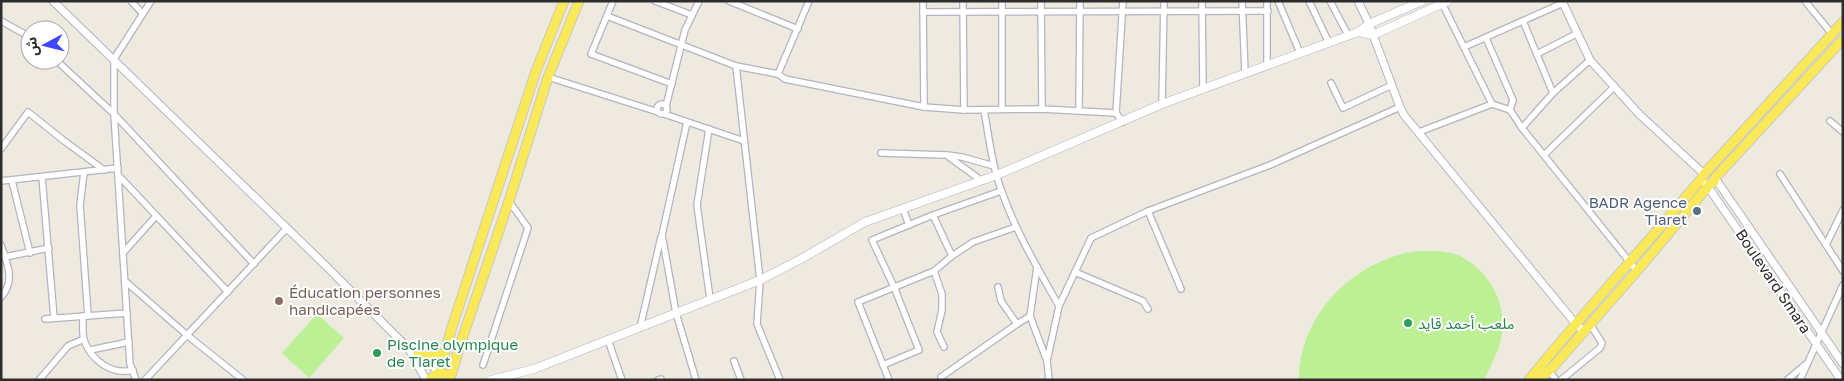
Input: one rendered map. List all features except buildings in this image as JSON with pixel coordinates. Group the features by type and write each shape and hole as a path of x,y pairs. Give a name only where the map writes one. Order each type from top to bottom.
{"main road":[{"path":"439,374 536,71 564,1"},
{"path":"428,380 439,374 445,375 450,379 548,77 579,1"},
{"path":"491,380 534,369 760,280 865,222 997,176 1162,104 1358,32 1369,24 1422,1"},
{"path":"1358,32 1373,35 1444,2"},
{"path":"1538,380 1637,271 1707,180 1843,22"},
{"path":"1529,380 1575,323 1630,263 1843,39"},
{"path":"418,355 444,354"}],"street":[{"path":"53,1 287,228 409,350 428,380"},
{"path":"131,1 142,13"},
{"path":"136,380 130,364 114,114 114,59 151,1"},
{"path":"613,1 591,54 672,84"},
{"path":"656,2 661,1"},
{"path":"661,113 667,110 666,106 680,45 699,1"},
{"path":"729,1 798,29"},
{"path":"778,74 809,1"},
{"path":"923,1 924,107"},
{"path":"963,1 964,110"},
{"path":"1002,1 1002,109"},
{"path":"1041,1 1042,109"},
{"path":"1079,110 1080,1"},
{"path":"1122,122 1116,113 1123,1"},
{"path":"1162,104 1164,1"},
{"path":"1202,1 1203,88"},
{"path":"1242,1 1245,72"},
{"path":"1267,1 1267,65"},
{"path":"1278,1 1300,53"},
{"path":"1309,1 1329,43"},
{"path":"1330,1 1348,35"},
{"path":"1358,1 1369,24 1400,108 1583,331"},
{"path":"1805,1 1832,34"},
{"path":"656,2 692,15"},
{"path":"1444,2 1492,104"},
{"path":"1464,47 1563,2 1590,60 1639,114 1707,180 1843,364"},
{"path":"923,12 1268,11"},
{"path":"607,16 736,66 778,74 784,79 924,107 964,110 1079,110 1116,113"},
{"path":"1,21 20,32"},
{"path":"1523,21 1553,93"},
{"path":"1537,54 1578,33"},
{"path":"1486,38 1513,100 1510,110"},
{"path":"1522,128 1553,93 1590,60"},
{"path":"736,66 760,280 757,324 780,380"},
{"path":"67,70 114,114 254,264"},
{"path":"548,77 744,141"},
{"path":"1331,83 1343,108 1392,85"},
{"path":"1544,154 1614,87"},
{"path":"1419,132 1492,104 1510,110 1522,128 1637,271"},
{"path":"1047,361 1059,306 1091,238 1148,211 1270,165 1400,108"},
{"path":"984,110 994,166 1001,191 1016,227 1059,306"},
{"path":"1,149 28,112 104,170"},
{"path":"1830,121 1843,132"},
{"path":"640,328 687,122"},
{"path":"710,129 697,205 710,299"},
{"path":"881,153 962,157 994,166"},
{"path":"947,156 982,181"},
{"path":"1,181 118,168"},
{"path":"84,172 80,205 86,316 84,339 90,350 107,368 120,372 133,370"},
{"path":"1780,174 1843,271"},
{"path":"119,176 228,292"},
{"path":"42,177 54,318"},
{"name":"Boulevard Smara","path":"1707,180 1841,380"},
{"path":"12,181 30,253"},
{"path":"883,365 919,350 894,287 872,240 933,215 1001,191"},
{"path":"483,365 528,228 509,201"},
{"path":"903,209 909,225"},
{"path":"1826,245 1843,210"},
{"path":"1148,211 1182,288"},
{"path":"933,215 952,256"},
{"path":"123,253 156,216"},
{"path":"889,380 858,302 934,271 973,242 1016,227"},
{"path":"145,380 287,228"},
{"path":"662,235 676,313 696,380"},
{"path":"1,245 10,273 10,281 1,297"},
{"path":"5,257 49,248"},
{"path":"1037,267 1030,316 1047,361 1049,380"},
{"path":"934,271 942,294 942,310 937,332 944,347"},
{"path":"1076,272 1143,300 1148,309"},
{"path":"125,281 187,335 243,380"},
{"path":"1800,380 1843,285"},
{"path":"998,287 1001,302 1017,324"},
{"path":"45,319 127,313"},
{"path":"941,377 1030,316"},
{"path":"1561,380 1602,346 1590,324"},
{"path":"39,380 68,346 84,339"},
{"path":"608,340 622,380"},
{"path":"90,350 129,342"},
{"path":"409,350 432,366 439,374"},
{"path":"734,361 741,380"},
{"path":"1787,380 1808,363"},
{"path":"1549,370 1556,380"}],"green space":[{"name":"ملعب أحمد قايد","path":"1416,251 1443,252 1458,255 1478,268 1493,287 1501,310 1503,321 1502,333 1497,351 1484,380 1299,380 1301,356 1308,334 1319,313 1334,295 1351,279 1371,266 1393,257"},
{"path":"317,314 344,338 309,378 282,353"}],"place":[{"name":"BADR Agence Tiaret","path":"1697,211"},
{"name":"Éducation personnes handicapées","path":"279,301"},
{"name":"ملعب أحمد قايد","path":"1408,323"},
{"name":"Piscine olympique de Tiaret","path":"377,353"}]}
